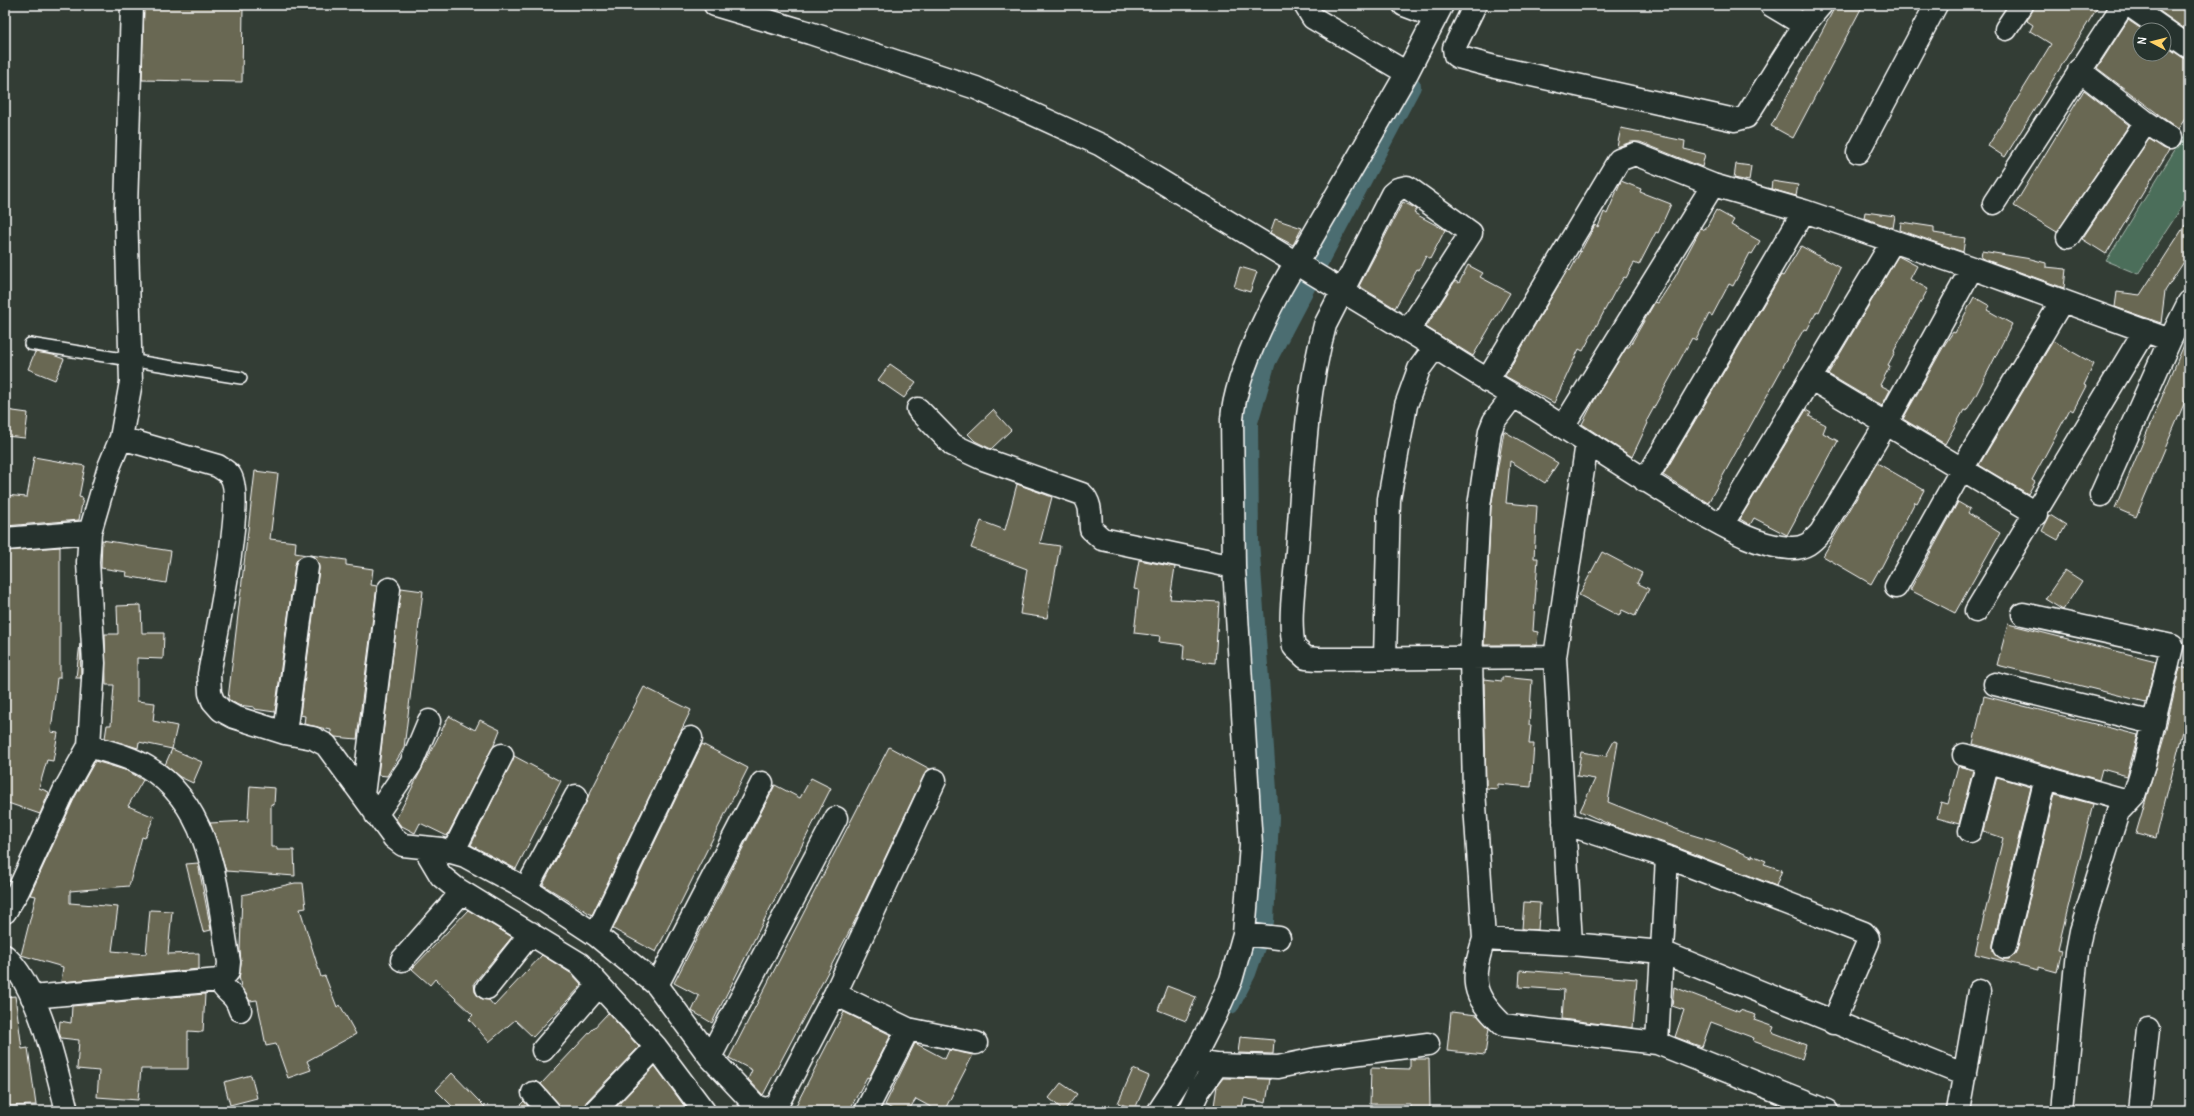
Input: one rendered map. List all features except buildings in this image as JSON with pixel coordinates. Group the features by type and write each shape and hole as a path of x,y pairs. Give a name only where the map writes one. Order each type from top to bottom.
{"street":[{"path":"5,912 18,891 64,791 89,746 94,664 88,562 90,532 129,402 131,361 126,209 132,5"},
{"path":"715,5 810,33 983,91 1101,146 1435,347 1645,481 1722,525 1756,541 1767,544 1790,548 1801,548 1811,543 1821,532 1886,424 1972,268"},
{"path":"1305,5 1313,18 1407,73"},
{"path":"1189,1111 1199,1090 1203,1063 1216,1014 1231,980 1260,936 1251,844 1234,567 1233,410 1240,383 1260,330 1300,266 1306,248 1407,73 1439,11 1404,5"},
{"path":"1476,5 1454,48 1455,55 1458,57 1495,67 1735,120 1746,118 1804,26 1821,5"},
{"path":"1771,5 1804,26"},
{"path":"1858,152 1936,5"},
{"path":"2006,29 2022,5"},
{"path":"1994,203 2079,70 2123,5"},
{"path":"2129,5 2189,47"},
{"path":"2079,70 2146,122 2170,138"},
{"path":"2068,237 2146,122"},
{"path":"1487,381 1620,160 1635,154 1713,185 1804,211 1893,241 2170,340"},
{"path":"1562,427 1713,185"},
{"path":"1408,331 1471,233 1407,187 1398,189 1392,194 1339,289 1325,325 1306,433 1293,605 1292,640 1298,652 1306,658 1555,657"},
{"path":"1645,481 1804,211"},
{"path":"1722,525 1893,241"},
{"path":"1896,587 1962,470 2062,301"},
{"path":"2101,495 2170,340 2189,302"},
{"path":"1976,611 2036,514 2145,330"},
{"path":"1385,658 1389,499 1406,405 1420,369 1435,347"},
{"path":"1810,378 2036,514"},
{"path":"1513,396 1494,421 1487,441 1479,506 1471,658 1474,790 1484,939 1476,964 1474,982 1482,1002 1503,1025 1657,1043 1828,1111"},
{"path":"918,409 953,445 983,459 1082,494 1087,498 1089,505 1091,529 1102,539 1234,567"},
{"path":"1571,944 1555,657 1587,443"},
{"path":"115,452 218,466 231,476 236,495 234,526 209,674 210,693 213,701 221,710 228,714 285,733 313,738 326,745 389,833 403,845 425,849 441,849 465,856 526,889 596,935 658,985 710,1057 756,1106 763,1109 773,1107 778,1103 834,994 935,780"},
{"path":"5,539 90,532"},
{"path":"285,733 307,567"},
{"path":"363,795 389,589"},
{"path":"2023,614 2172,646 2154,723 2136,789 2134,795 2118,812 2081,931 2077,952 2074,1008 2062,1111"},
{"path":"1995,684 2154,723"},
{"path":"376,815 411,764 429,721"},
{"path":"596,935 691,738"},
{"path":"32,997 218,980 228,972 229,962 210,855 198,822 172,787 148,767 132,759 89,746"},
{"path":"453,852 502,755"},
{"path":"1964,755 2128,801"},
{"path":"1970,831 1988,762"},
{"path":"2004,947 2046,778"},
{"path":"658,985 762,783"},
{"path":"526,889 576,796"},
{"path":"710,1057 836,818"},
{"path":"1564,823 1667,857 1858,930 1866,936 1868,942 1833,1023"},
{"path":"425,849 441,876 462,892 580,964 656,1047 704,1111"},
{"path":"1657,1043 1667,857"},
{"path":"402,960 462,892"},
{"path":"487,988 531,933"},
{"path":"1484,939 1571,944 1662,952 1833,1023 1965,1075"},
{"path":"5,956 16,966 32,997 68,1111"},
{"path":"218,980 223,988 235,996 240,1010"},
{"path":"543,1050 599,985"},
{"path":"1958,1111 1979,991"},
{"path":"834,994 908,1029 976,1043"},
{"path":"866,1111 908,1029"},
{"path":"2139,1111 2148,1029"},
{"path":"1203,1063 1278,1067 1316,1058 1428,1044"},
{"path":"595,1111 656,1047"},
{"path":"1159,1111 1203,1063"},
{"path":"533,1093 549,1111"}],"lane":[{"path":"30,344 241,378"}],"green space":[{"path":"2189,127 2189,196 2138,274 2106,261"}],"waterway":[{"path":"1230,1004 1246,973 1264,921 1269,818 1249,541 1248,422 1266,361 1411,86"}]}
